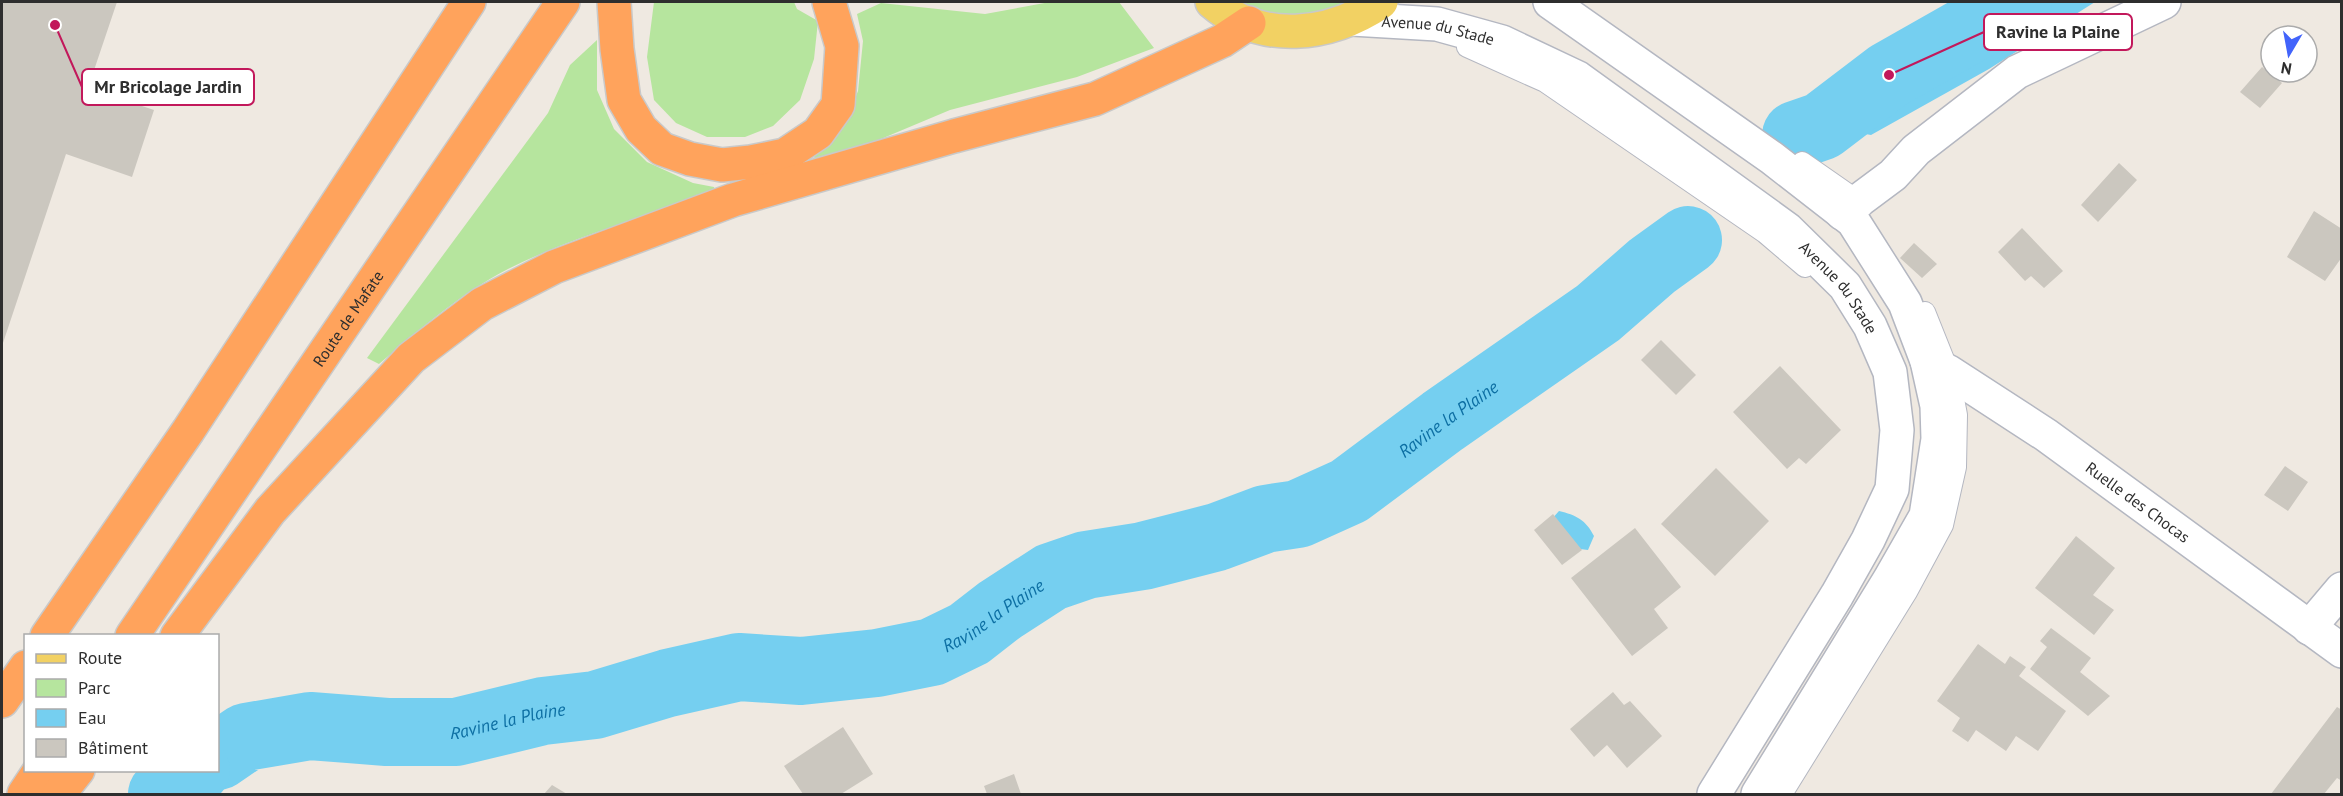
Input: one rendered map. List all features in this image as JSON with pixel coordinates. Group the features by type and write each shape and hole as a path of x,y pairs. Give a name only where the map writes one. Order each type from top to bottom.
{"highway":[{"path":"48,634 188,431 469,2"},
{"name":"Route de Mafate","path":"133,634 563,2"},
{"path":"614,2 616,49 624,100 641,129 662,149 690,159 722,165 785,155 818,133 838,105 842,46 829,2"},
{"path":"179,634 278,502 411,358 482,304 554,267 733,200 954,136 1095,99 1222,41 1249,24"},
{"path":"2,701 24,670"},
{"path":"24,795 39,772"},
{"path":"59,795 77,772"}],"main road":[{"path":"1212,2 1220,9 1249,24 1283,32 1319,30 1352,20 1381,2"}],"street":[{"path":"1550,2 1772,158 1850,207 1853,221 1905,303 1938,366 1938,439 1926,516 1758,795"},
{"path":"1850,207 1893,175 1916,150 2017,72 2164,2"},
{"name":"Avenue du Stade","path":"1352,20 1437,24 1502,42 1578,78 1787,229 1845,286 1870,326 1890,372 1897,430 1892,489 1868,540 1842,586 1714,795"},
{"name":"Ruelle des Chocas","path":"1938,366 2046,435 2342,651"},
{"path":"2309,628 2342,589"}],"lane":[{"path":"1578,2 1850,207"},
{"path":"1352,20 1435,37 1480,51 1545,82 1765,233 1822,282 1867,346 1882,417 1878,487 1856,543 1700,795"},
{"path":"1782,795 1907,592 1943,525 1956,467 1957,415 1938,366"}],"green space":[{"path":"654,2 794,2 797,9 818,21 814,59 800,100 773,126 745,137 707,137 676,123 654,100 647,57"},
{"path":"1050,2 1119,2 1154,48 1077,77 950,110 819,165 814,157 843,128 858,91 863,41 857,14 881,3 985,14"},
{"path":"1242,2 1349,2 1323,11 1296,15 1268,12"},
{"path":"597,40 597,90 614,129 647,162 693,183 714,187 716,194 610,227 533,257 490,279 457,301 379,364 367,358 548,113 570,65"}],"water":[{"path":"1961,2 2095,2 1989,69 1871,135 1822,126 1840,89 1919,24"},
{"path":"1559,511 1575,516 1588,526 1594,536 1588,550 1580,549 1550,521"}],"building":[{"path":"2,2 117,2 88,88 154,110 132,177 66,154 2,346"},
{"path":"2259,70 2259,84 2281,84 2260,108 2240,92"},
{"path":"2119,163 2137,180 2098,222 2081,205"},
{"path":"2314,211 2342,229 2342,257 2325,281 2287,257"},
{"path":"2022,228 2063,271 2044,288 2031,276 2025,281 1998,252"},
{"path":"1914,243 1937,264 1922,278 1900,258"},
{"path":"1661,340 1696,375 1676,395 1641,360"},
{"path":"1780,366 1841,430 1806,464 1799,458 1787,469 1733,412"},
{"path":"2285,466 2308,482 2288,511 2264,495"},
{"path":"1716,468 1769,521 1715,576 1661,524"},
{"path":"1553,514 1582,550 1562,565 1534,530"},
{"path":"1635,528 1681,587 1654,609 1668,628 1632,656 1571,578"},
{"path":"2076,536 2115,568 2093,595 2114,610 2094,635 2035,588"},
{"path":"2051,628 2091,658 2080,672 2110,696 2088,716 2030,669 2047,647 2040,641"},
{"path":"1978,644 2005,664 2010,656 2026,667 2019,676 2066,711 2038,751 2016,736 2006,751 1976,730 1968,742 1952,731 1960,718 1937,701"},
{"path":"1613,692 1624,705 1630,701 1662,736 1627,768 1607,745 1594,757 1570,729"},
{"path":"2337,707 2342,710 2342,781 2337,778 2324,794 2271,794"},
{"path":"843,727 873,774 841,794 803,794 784,766"},
{"path":"1014,774 1021,794 987,794 984,786"},
{"path":"552,785 567,794 544,794"}],"waterway":[{"name":"Ravine la Plaine","path":"1796,135 1822,126 1889,75 2018,2"},
{"name":"Ravine la Plaine","path":"219,755 246,737 310,726 387,732 456,732 543,711 595,705 668,683 739,667 801,671 877,663 932,652 969,634 1000,610 1051,577 1086,565 1143,556 1217,537 1265,519 1298,514 1349,491 1443,421 1598,313 1652,266 1688,240"},
{"name":"Ravine la Plaine","path":"162,794 193,772"}],"place":[{"name":"Mr Bricolage Jardin","path":"55,25"},
{"name":"Ravine la Plaine","path":"1889,75"}]}
